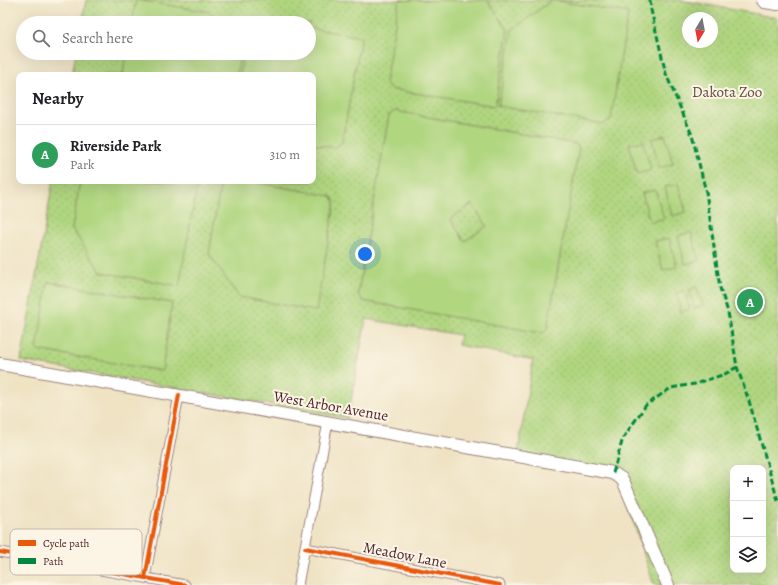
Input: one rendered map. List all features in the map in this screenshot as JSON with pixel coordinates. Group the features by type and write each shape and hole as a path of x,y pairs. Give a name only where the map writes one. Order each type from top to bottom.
{"highway":[{"path":"765,0 778,2"}],"main road":[{"name":"West Arbor Avenue","path":"0,364 612,473 622,479 668,585"}],"street":[{"path":"145,578 179,395"},
{"path":"298,585 328,422"},
{"name":"Meadow Lane","path":"305,548 500,585"},
{"path":"0,552 10,554"},
{"path":"128,575 185,585"}],"green space":[{"name":"Dakota Zoo","path":"86,0 680,0 778,18 778,585 654,585 618,475 518,453 533,360 458,345 460,335 366,319 348,418 21,361 52,184 316,184 316,72 73,72 75,60 316,60 316,16 83,16"},
{"path":"136,0 210,12 213,16 133,16"},
{"path":"399,0 487,0 508,30 495,106 390,89 385,83"},
{"path":"552,0 628,13 611,119 603,124 498,106 512,30"},
{"path":"316,29 361,37 342,142 335,148 316,145 316,72 240,72 242,60 316,60"},
{"path":"125,60 239,60 237,72 123,72"},
{"path":"395,111 576,144 579,148 547,330 542,333 363,301 358,294 389,115","holes":["472,204 487,226 465,241 450,219"]},
{"path":"665,135 673,164 659,168 652,139"},
{"path":"643,141 651,170 637,174 629,144"},
{"path":"80,184 197,184 179,286 101,272 72,229"},
{"path":"221,184 265,184 331,196 335,202 316,311 239,297 209,254"},
{"path":"678,184 686,212 672,216 665,187"},
{"path":"655,190 664,218 650,222 642,193"},
{"path":"691,232 699,261 685,264 678,236"},
{"path":"669,238 677,267 663,270 655,241"},
{"path":"48,282 172,303 162,371 37,350"},
{"path":"697,287 703,306 694,308 689,290"},
{"path":"684,291 690,309 681,312 676,293"}],"marked path":[{"path":"650,0 666,74 692,135 706,192 720,288 728,312 737,367 749,401 778,501"},
{"path":"613,473 623,438 646,405 671,388 695,384 725,374 737,367"}],"cycle path":[{"path":"145,578 179,395"},
{"path":"305,548 500,585"},
{"path":"0,552 10,554"},
{"path":"129,575 185,585"}],"place":[{"name":"Riverside Park","path":"750,302"}]}
